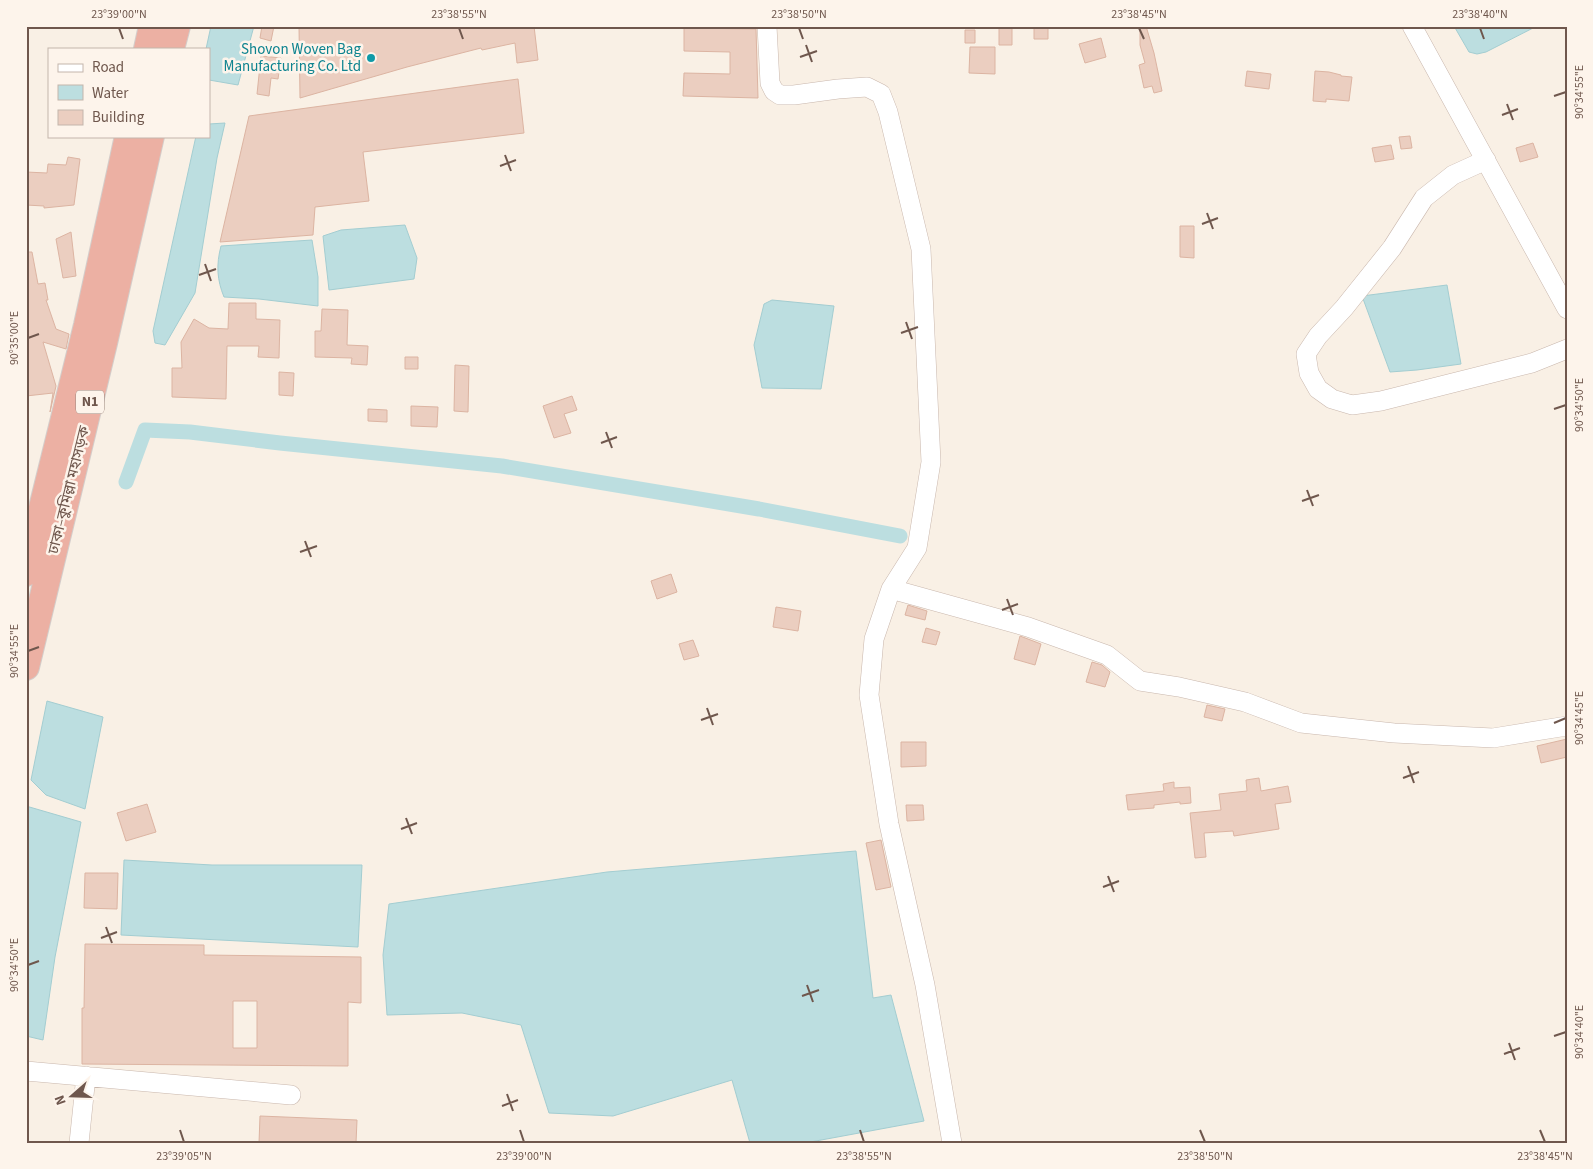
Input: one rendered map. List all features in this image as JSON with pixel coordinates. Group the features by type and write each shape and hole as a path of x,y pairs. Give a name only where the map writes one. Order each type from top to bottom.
{"highway":[{"path":"147,48 152,26"},
{"path":"171,48 177,26"},
{"name":"ঢাকা–কুমিল্লা মহাসড়ক","path":"26,573 87,324 128,138"},
{"name":"ঢাকা–কুমিল্লা মহাসড়ক","path":"26,667 104,343 151,138"}],"street":[{"path":"767,26 770,83 774,91 780,95 867,87 880,94 890,121 921,249 931,462 917,548 891,589 874,639 870,695 889,824 925,985 952,1143"},
{"path":"1412,26 1567,309"},
{"path":"1486,160 1453,175 1424,198 1392,248 1344,308 1318,336 1306,354 1309,373 1318,389 1332,399 1352,404 1380,401 1532,363 1567,348"},
{"path":"891,589 1028,627 1097,652 1106,656 1140,681 1179,687 1245,702 1301,723 1394,733 1493,738 1567,726"},
{"path":"26,1071 291,1095"},
{"path":"79,1143 86,1076"}],"water":[{"path":"211,26 254,26 238,85 210,80 210,48 206,48"},
{"path":"1454,26 1537,26 1486,52 1477,54 1469,52"},
{"path":"225,123 217,158 195,293 165,345 155,343 153,331 196,138 210,138 210,124"},
{"path":"405,225 417,258 414,279 329,290 323,236 341,230"},
{"path":"312,240 318,277 318,306 224,297 218,272 221,246"},
{"path":"1447,285 1461,364 1390,372 1362,296"},
{"path":"772,300 834,306 821,389 762,388 754,345 764,304"},
{"path":"47,701 103,717 85,809 46,795 31,780"},
{"path":"26,806 81,822 55,957 43,1040 26,1036"},
{"path":"856,851 873,998 891,995 924,1121 805,1143 750,1143 732,1080 613,1116 549,1113 521,1025 462,1013 387,1015 383,955 389,904 607,872"},
{"path":"124,860 212,865 362,865 358,947 121,935"}],"building":[{"path":"262,26 274,26 271,41 260,38"},
{"name":"Shovon Woven Bag Manufacturing Co. Ltd","path":"299,26 534,26 538,60 517,63 515,43 482,50 481,48 300,98"},
{"path":"999,26 1012,26 1012,45 999,45"},
{"path":"1034,26 1048,26 1048,39 1034,39"},
{"path":"1140,26 1146,26 1162,91 1154,93 1152,86 1144,88 1139,65 1145,63 1140,45"},
{"path":"684,28 756,29 758,98 683,96 684,73 730,74 730,52 684,51"},
{"path":"965,30 975,30 975,43 965,43"},
{"path":"1101,38 1106,57 1085,63 1079,44"},
{"path":"970,47 995,47 995,74 969,73"},
{"path":"261,56 281,58 278,79 271,78 269,96 257,94"},
{"path":"1247,71 1271,74 1269,89 1245,86"},
{"path":"1315,71 1352,77 1349,101 1326,99 1326,102 1313,101"},
{"path":"518,79 524,133 363,152 369,201 315,207 313,235 220,242 249,116"},
{"path":"1410,136 1412,148 1401,149 1399,137"},
{"path":"1533,143 1538,157 1520,162 1516,148"},
{"path":"1391,145 1394,159 1375,162 1372,148"},
{"path":"68,157 80,159 74,205 44,208 44,206 26,205 26,172 47,173 48,164 66,165"},
{"path":"1180,226 1194,226 1194,258 1180,257"},
{"path":"71,232 76,276 63,278 56,239"},
{"path":"26,252 32,252 38,284 45,283 48,300 46,300 56,329 69,334 66,349 43,342 56,386 50,412 53,393 26,396"},
{"path":"229,303 256,303 256,319 280,320 279,358 258,357 259,346 227,346 226,399 172,397 172,368 182,368 181,342 194,319 209,328 228,329"},
{"path":"322,309 348,310 347,345 368,346 367,365 351,364 352,358 315,357 315,331 321,331"},
{"path":"405,357 418,357 418,369 405,369"},
{"path":"455,365 469,366 468,412 454,411"},
{"path":"279,372 294,373 293,396 279,395"},
{"path":"572,396 577,410 564,414 571,433 554,438 543,406"},
{"path":"411,406 438,407 437,427 411,426"},
{"path":"368,409 387,410 387,422 368,421"},
{"path":"671,574 677,592 657,599 651,581"},
{"path":"908,605 927,611 925,620 905,615"},
{"path":"776,607 801,611 798,631 773,627"},
{"path":"926,628 940,632 936,645 922,642"},
{"path":"1020,636 1041,644 1035,665 1014,659"},
{"path":"693,640 699,656 684,660 679,644"},
{"path":"1092,662 1102,665 1110,672 1105,687 1086,682"},
{"path":"1207,705 1225,709 1222,721 1204,717"},
{"path":"1567,739 1567,757 1541,763 1537,746"},
{"path":"901,742 926,742 926,766 901,767"},
{"path":"1259,778 1261,791 1288,786 1291,802 1275,804 1279,829 1234,836 1233,831 1204,833 1206,857 1195,858 1190,813 1221,810 1219,794 1247,791 1246,780"},
{"path":"1174,782 1174,788 1190,787 1191,803 1180,804 1180,802 1154,805 1154,808 1128,810 1126,795 1164,791 1163,784"},
{"path":"147,804 156,832 126,841 117,813"},
{"path":"906,805 923,805 924,820 907,821"},
{"path":"881,840 891,887 876,890 866,843"},
{"path":"85,873 118,873 117,909 84,908"},
{"path":"85,944 204,945 204,955 361,957 361,1003 348,1002 348,1066 82,1064 82,1008 84,1008","holes":["233,1001 257,1001 257,1048 233,1048"]},
{"path":"260,1116 357,1120 356,1143 259,1143"}],"waterway":[{"path":"126,482 145,430 190,432 502,466 759,509 900,536"}],"place":[{"name":"Shovon Woven Bag Manufacturing Co. Ltd","path":"371,58"}]}
